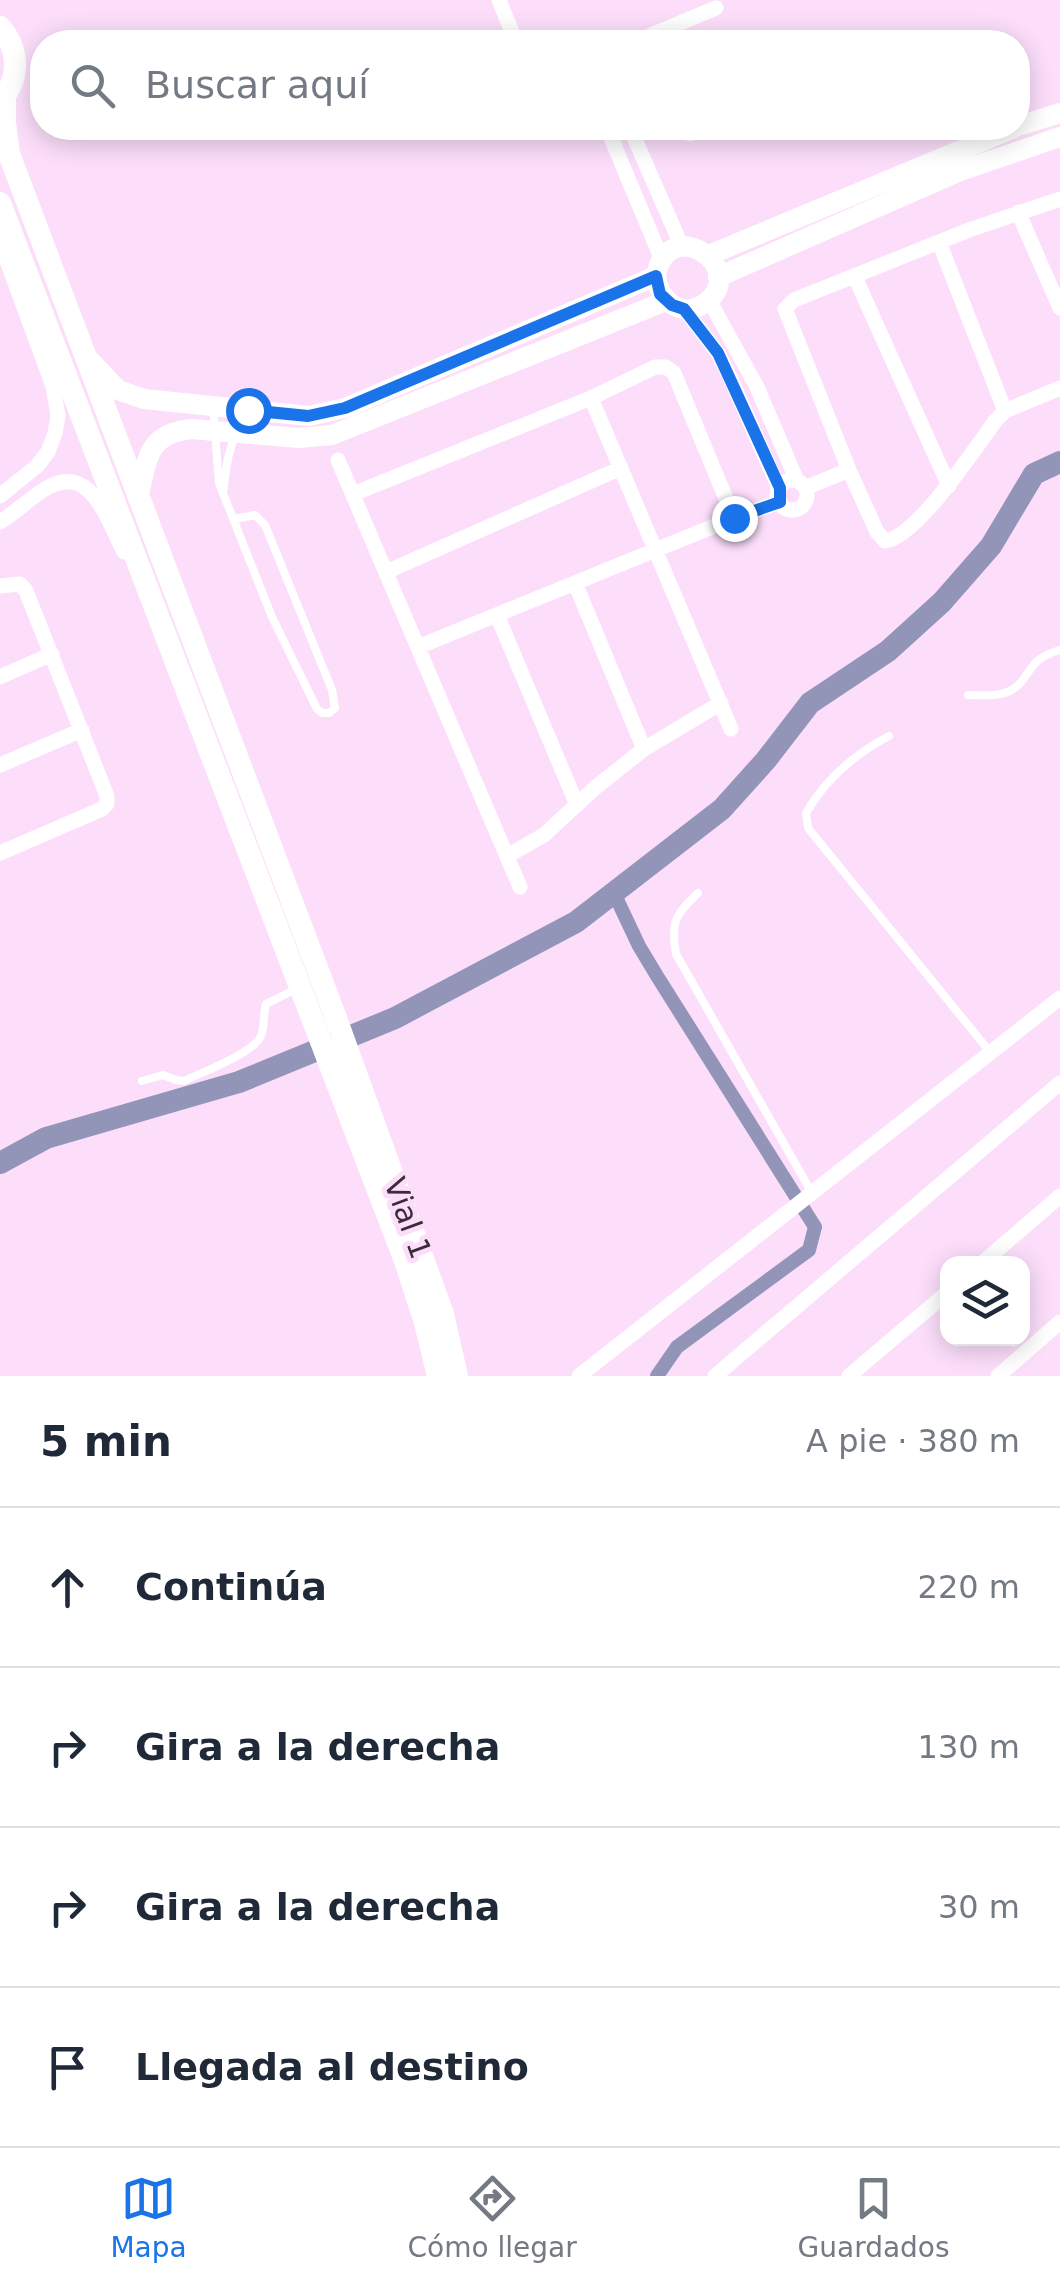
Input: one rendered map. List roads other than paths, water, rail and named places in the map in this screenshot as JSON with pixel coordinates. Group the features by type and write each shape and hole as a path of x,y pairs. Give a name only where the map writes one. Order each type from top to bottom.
{"main road":[{"path":"0,27 8,36 16,67 2,99 10,154 342,1066"},
{"path":"0,203 300,988 325,1021"},
{"name":"Vial 1","path":"342,1066 424,1318 438,1376"},
{"name":"Vial 1","path":"342,1066 443,1314 457,1376"}],"street":[{"path":"499,0 511,30"},
{"path":"682,0 690,18"},
{"path":"667,30 716,8"},
{"path":"1030,123 1060,113"},
{"path":"718,277 960,172 1060,138"},
{"path":"612,140 659,268 660,294 676,305 718,353 787,509 802,507 807,498 801,484 741,355 709,300"},
{"path":"635,140 682,247"},
{"path":"708,255 985,140"},
{"path":"624,167 644,159"},
{"path":"1060,199 939,242 794,300 785,309 849,470 877,532 885,541 900,536 949,486 1006,411 1060,388"},
{"path":"1018,212 1060,308"},
{"path":"0,242 53,386 58,416 56,433 38,466 0,496"},
{"path":"939,242 1006,411"},
{"path":"83,352 118,390 144,399 308,416 345,408 659,268 667,254 682,247 708,255 717,269 714,293 702,306 676,305 332,435 299,438 175,431 156,443 138,498"},
{"path":"855,277 949,486"},
{"path":"353,494 591,398 655,367 674,373 734,518"},
{"path":"591,398 731,729"},
{"path":"758,438 776,431"},
{"path":"338,460 520,887"},
{"path":"386,572 621,468"},
{"path":"418,648 734,518 780,495 787,482 801,484 849,470"},
{"path":"0,522 50,486 75,481 93,494 127,558 145,580"},
{"path":"575,583 644,749"},
{"path":"0,586 20,584 26,591 107,796 102,809 0,853"},
{"path":"498,615 577,804"},
{"path":"0,677 52,654"},
{"path":"507,856 544,835 644,749 721,702"},
{"path":"0,765 82,730"},
{"path":"579,1376 1060,998"},
{"path":"715,1376 1060,1084"},
{"path":"990,1256 1060,1196"},
{"path":"849,1376 940,1299"},
{"path":"1000,1375 1060,1322"}],"lane":[{"path":"213,406 225,432 223,492"},
{"path":"234,519 255,516 265,525 332,690 335,708 329,713 322,713 312,701 272,616 223,492 217,473 225,432 248,410"},
{"path":"968,694 999,695 1010,691 1038,658 1060,650"},
{"path":"888,736 866,748 832,780 806,813 808,828 990,1052"},
{"path":"698,893 675,919 676,954 812,1192"},
{"path":"142,1082 162,1074 184,1081 250,1048 263,1032 266,1004 300,988"}],"waterway":[{"path":"0,1163 46,1138 239,1082 395,1018 576,922 722,809 810,703 888,651 942,602 991,546 1034,474 1060,462"},
{"path":"614,893 657,976 815,1227 809,1250 677,1347 657,1376"}]}
